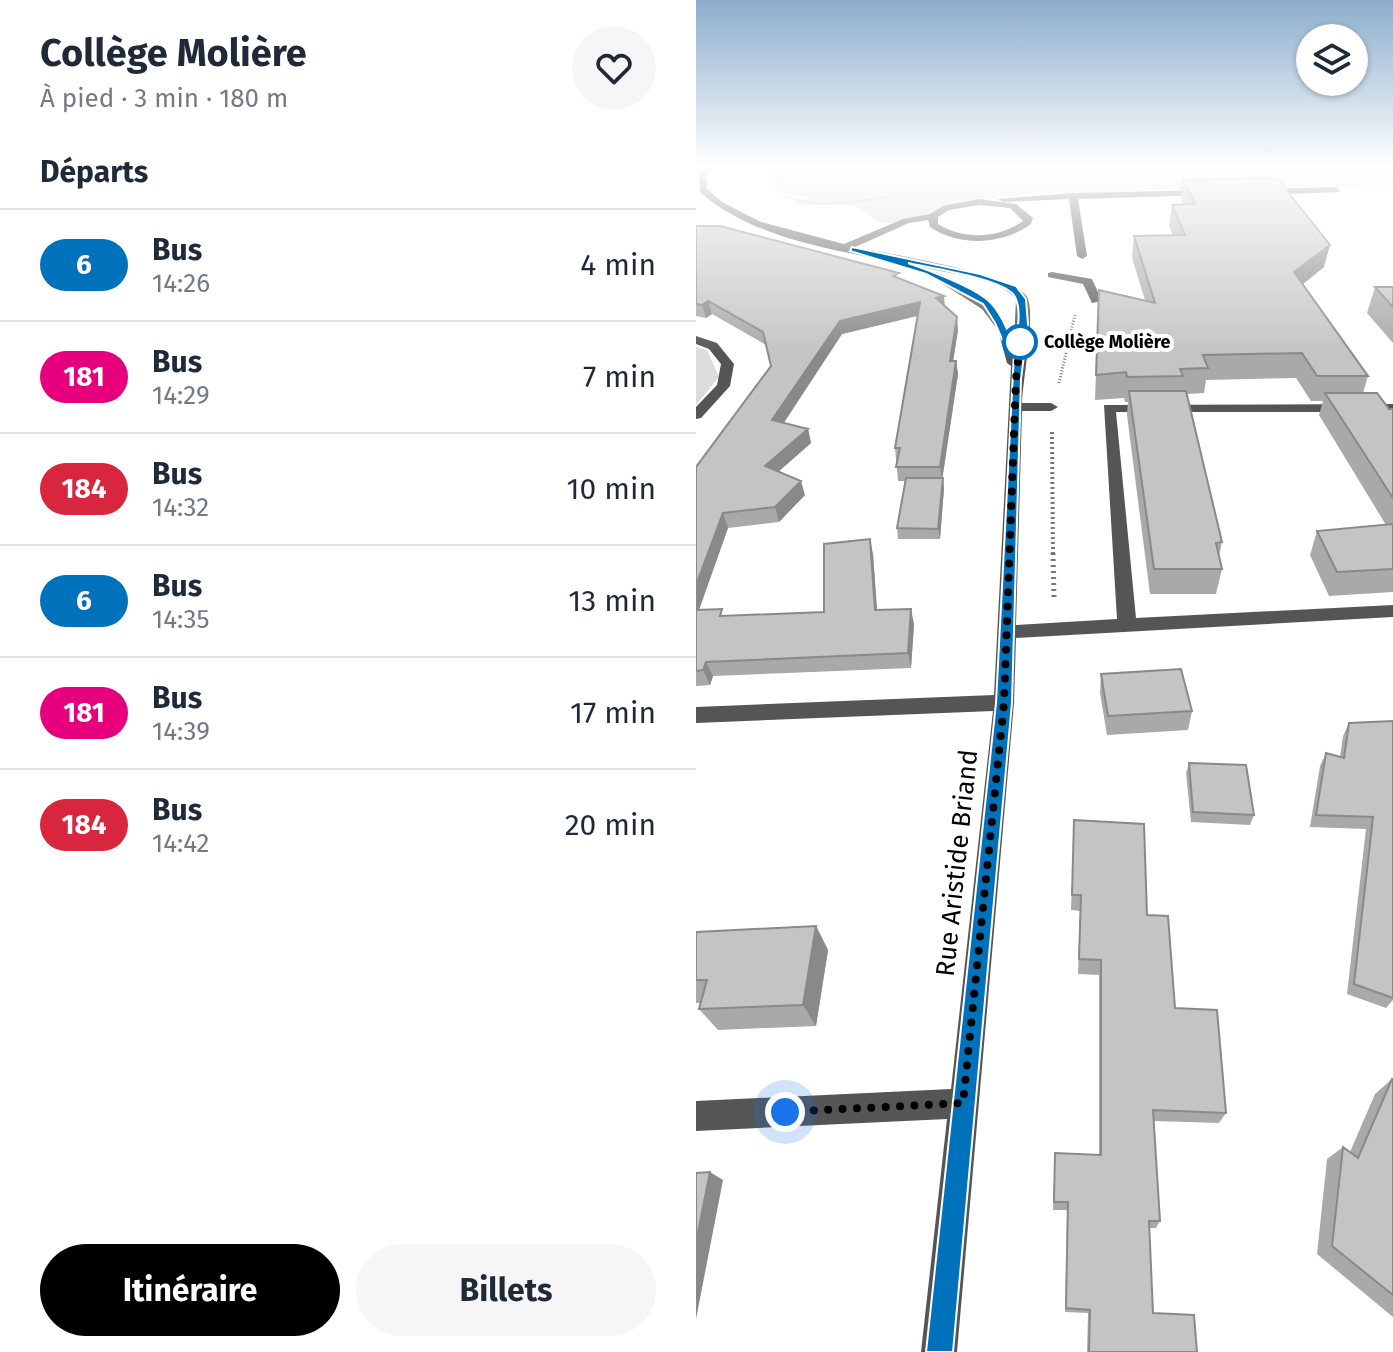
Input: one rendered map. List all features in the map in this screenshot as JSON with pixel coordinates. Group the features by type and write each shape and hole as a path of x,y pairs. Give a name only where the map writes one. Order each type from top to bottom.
{"street":[{"name":"Rue Aristide Briand","path":"773,228 977,276 1013,288 1022,299 1023,324 1016,379 1004,703 939,1352"},
{"path":"849,248 891,228"},
{"path":"937,228 968,237 1006,234 1017,228"},
{"path":"1078,228 1082,256"},
{"name":"Rue Aristide Briand","path":"849,248 929,273 986,303 1000,323 1012,351 1016,379"},
{"path":"1052,275 1088,281 1096,301"},
{"path":"696,340 713,346 728,364 723,386 696,415"},
{"path":"1015,407 1051,407"},
{"path":"1127,625 1109,408 1393,408"},
{"path":"1007,632 1393,611"},
{"path":"696,715 1004,703"},
{"path":"696,1116 963,1103"}],"path":[{"path":"1054,630 1051,407 1079,300 1096,301"}],"shaded area":[{"path":"696,347 707,350 719,377 696,405"}],"building":[{"path":"696,228 728,228 899,273 893,276 944,296 936,298 957,317 950,361 956,361 940,467 896,467 900,448 895,448 920,302 840,321 772,420 808,429 765,466 801,481 775,507 723,513 696,585 696,467 771,366 763,332 708,301 702,305 696,304"},
{"path":"1182,228 1317,228 1330,245 1294,272 1368,376 1317,376 1302,353 1203,355 1208,368 1180,369 1183,376 1127,377 1126,372 1096,375 1099,290 1155,303 1134,236 1185,235"},
{"path":"1375,287 1393,287 1393,307"},
{"path":"1129,391 1186,391 1222,542 1216,543 1222,569 1154,569"},
{"path":"1325,393 1377,393 1389,409 1393,409 1393,498"},
{"path":"906,478 943,478 938,529 897,528"},
{"path":"1393,524 1393,569 1337,572 1317,531"},
{"path":"870,539 875,610 911,609 908,653 706,662 703,670 696,671 696,610 722,609 720,616 824,612 824,544"},
{"path":"1181,669 1192,711 1108,716 1101,674"},
{"path":"1393,721 1393,998 1354,984 1373,817 1316,815 1326,753 1344,758 1349,723"},
{"path":"1189,763 1246,765 1254,815 1193,812"},
{"path":"1074,820 1144,824 1147,915 1168,916 1175,1008 1217,1010 1226,1113 1153,1110 1160,1221 1149,1221 1153,1313 1194,1315 1197,1352 1089,1352 1090,1310 1066,1308 1068,1202 1054,1202 1055,1153 1101,1155 1101,960 1079,959 1081,895 1072,895"},
{"path":"816,926 803,1005 699,1009 707,980 696,980 696,932"},
{"path":"1392,1079 1393,1295 1332,1246 1343,1147 1358,1158"},
{"path":"710,1172 696,1242 696,1173"}],"bus line":[{"name":"6","path":"939,1352 1004,703 1016,379 1023,324 1022,299 1013,288 977,276 852,249 929,273 986,303 1000,323 1012,351"}],"place":[{"name":"Collège Molière","path":"1020,342"}],"route":[{"path":"785,1112 963,1103 1004,703 1020,342"}]}
